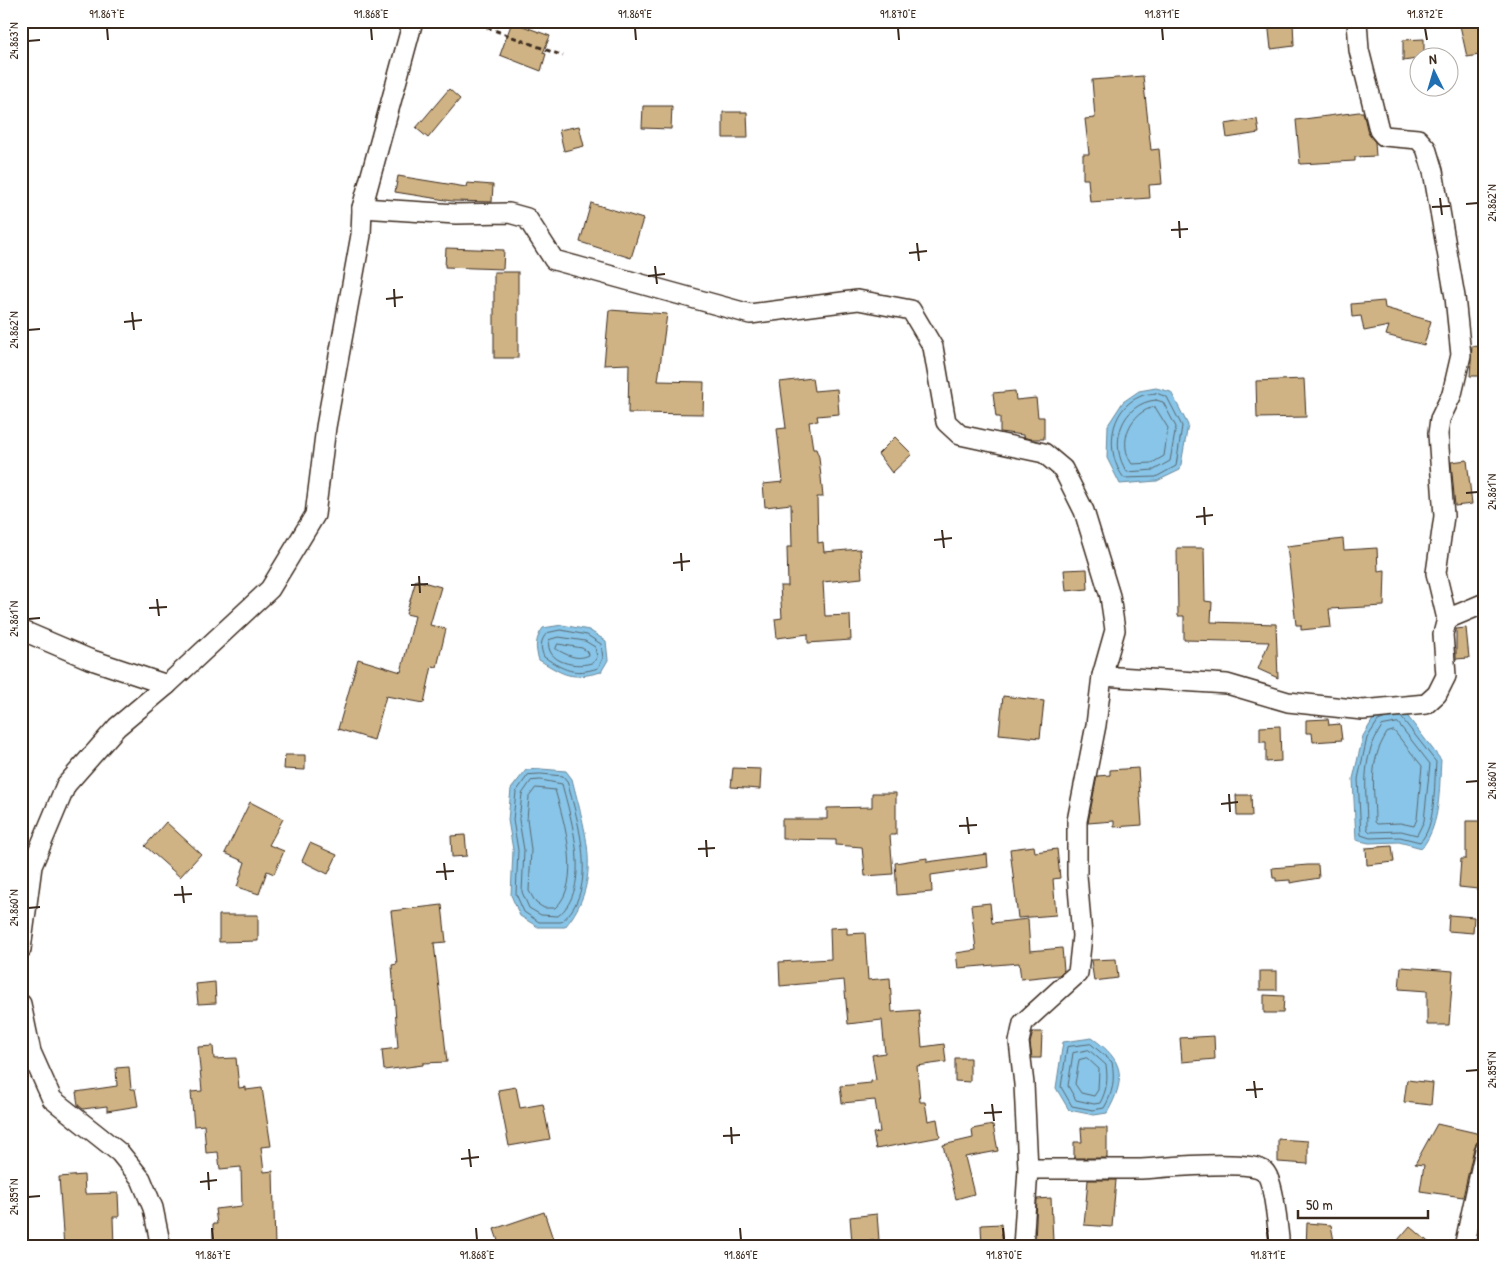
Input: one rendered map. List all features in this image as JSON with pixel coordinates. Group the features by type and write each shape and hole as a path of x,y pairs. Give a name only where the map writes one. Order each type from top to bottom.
{"street":[{"path":"21,950 32,866 66,785 117,727 168,684 270,589 315,515 326,427 361,235 362,208 413,21"},
{"path":"1102,676 1227,684 1288,702 1362,710 1426,704 1437,694 1446,676 1443,634 1447,619 1436,573 1437,556 1443,535 1444,516 1438,434 1440,419 1452,394 1461,356 1455,297 1433,171 1426,148 1418,139 1384,136 1378,130 1359,50 1357,21"},
{"path":"362,208 456,214 509,213 527,218 554,260 750,314 858,300 910,310 933,347 946,422 960,435 1044,453 1063,469 1084,511 1110,596 1115,630 1102,676 1096,725 1077,821 1077,874 1082,936 1078,973 1023,1023 1019,1042 1024,1084 1028,1169 1022,1247"},
{"path":"1447,619 1485,603"},
{"path":"21,630 89,659 168,684"},
{"path":"21,1004 31,1052 52,1099 120,1153 141,1179 154,1208 161,1247"},
{"path":"1464,1247 1485,1150"},
{"path":"1028,1169 1140,1169 1195,1165 1255,1166 1264,1171 1270,1182 1279,1238 1278,1247"}],"path":[{"path":"470,21 563,56"}],"water":[{"path":"1156,388 1171,392 1188,425 1180,470 1157,481 1120,484 1107,458 1108,425 1123,402 1139,391"},
{"path":"562,625 589,630 606,641 608,660 601,672 582,676 568,675 539,660 536,644 543,628"},
{"path":"1402,709 1441,760 1436,817 1433,828 1422,848 1399,842 1369,843 1356,840 1353,779 1363,736 1375,716"},
{"path":"526,770 566,771 572,779 586,837 588,873 584,892 577,909 565,927 538,927 520,916 511,895 513,850 508,820 511,789"},
{"path":"1092,1038 1111,1055 1119,1071 1117,1090 1107,1113 1094,1115 1069,1110 1056,1088 1063,1042"}],"building":[{"path":"1268,21 1293,21 1294,46 1271,49"},
{"path":"1459,21 1481,21 1485,54 1467,57"},
{"path":"512,22 550,36 543,53 546,54 541,71 500,55"},
{"path":"1424,39 1424,48 1408,48 1408,60 1403,61 1403,40"},
{"path":"1143,76 1151,150 1159,149 1162,184 1149,185 1150,198 1090,202 1088,179 1083,179 1083,154 1089,154 1085,119 1095,118 1092,80"},
{"path":"449,89 460,99 428,138 416,128"},
{"path":"643,106 672,106 671,129 642,128"},
{"path":"723,112 747,112 748,138 723,138"},
{"path":"1363,112 1368,133 1375,142 1376,156 1355,157 1355,161 1300,164 1296,120"},
{"path":"1257,119 1259,133 1227,138 1225,124"},
{"path":"579,126 584,146 564,151 559,130"},
{"path":"398,176 466,187 467,183 493,185 492,202 452,201 395,192"},
{"path":"591,203 643,219 631,258 580,242"},
{"path":"446,248 504,250 503,269 445,267"},
{"path":"494,272 518,272 518,358 494,358"},
{"path":"1384,301 1385,308 1431,321 1424,345 1386,335 1389,326 1364,331 1361,316 1352,317 1351,304"},
{"path":"609,310 667,314 658,381 704,382 703,414 628,413 629,364 604,365"},
{"path":"1472,346 1485,347 1485,376 1470,376"},
{"path":"812,378 814,391 837,389 839,414 817,416 818,421 809,422 813,449 816,449 819,457 823,497 817,497 818,543 823,542 824,552 860,549 862,578 823,582 825,616 850,615 851,640 808,643 808,634 777,638 775,619 782,618 780,586 788,586 787,547 792,547 791,504 765,507 763,484 783,482 777,429 786,428 780,382"},
{"path":"1304,379 1306,417 1257,418 1256,381"},
{"path":"1015,391 1016,400 1036,398 1038,417 1044,417 1044,439 1030,439 1023,437 1023,435 1000,432 1000,417 996,417 993,393"},
{"path":"895,437 912,454 892,473 878,454"},
{"path":"1467,460 1472,504 1455,506 1451,462"},
{"path":"1343,539 1344,550 1377,548 1378,571 1385,570 1384,606 1329,609 1331,627 1301,630 1301,625 1296,625 1287,546"},
{"path":"1177,548 1204,548 1205,601 1212,602 1211,622 1276,624 1278,678 1258,669 1269,642 1184,640 1184,616 1178,616"},
{"path":"1087,569 1088,589 1066,591 1064,570"},
{"path":"416,580 441,587 430,625 446,629 437,667 432,666 424,703 386,696 374,740 338,729 358,659 401,672 415,616 406,614"},
{"path":"1466,628 1469,658 1456,659 1456,629"},
{"path":"1003,696 1044,701 1040,738 999,734"},
{"path":"1328,719 1329,725 1340,724 1342,740 1313,742 1312,733 1306,733 1306,720"},
{"path":"1280,726 1281,761 1266,762 1266,742 1260,742 1260,727"},
{"path":"285,755 305,755 305,770 284,769"},
{"path":"733,768 761,769 760,789 731,787"},
{"path":"1138,768 1142,825 1114,827 1114,821 1088,823 1097,776 1110,775 1110,770"},
{"path":"872,793 896,793 896,835 890,835 893,874 865,876 862,847 836,845 836,840 782,839 782,819 827,819 827,808 872,807"},
{"path":"1236,795 1251,795 1252,816 1237,816"},
{"path":"250,802 283,819 269,845 284,851 274,874 267,871 259,894 237,887 245,862 225,853"},
{"path":"1466,821 1485,821 1478,889 1459,887 1461,859 1466,859"},
{"path":"166,822 201,854 180,877 145,846"},
{"path":"465,835 467,856 452,857 451,836"},
{"path":"310,843 337,855 328,874 302,861"},
{"path":"1034,846 1035,852 1057,849 1060,878 1053,879 1056,915 1018,918 1010,849"},
{"path":"1392,846 1394,862 1367,865 1366,848"},
{"path":"987,854 988,867 931,875 932,892 897,895 895,863 927,858 927,862"},
{"path":"1318,865 1319,878 1290,883 1290,880 1276,881 1276,878 1273,878 1272,868"},
{"path":"990,903 992,923 1028,919 1030,951 1062,948 1064,970 1059,975 1021,979 1019,963 958,968 956,953 976,950 971,905"},
{"path":"442,905 446,942 434,943 447,1062 423,1063 423,1065 384,1070 382,1050 398,1048 392,965 397,964 391,911"},
{"path":"219,915 258,915 258,941 219,942"},
{"path":"1449,915 1474,917 1473,933 1448,931"},
{"path":"847,927 847,934 865,933 868,980 890,978 892,1012 919,1010 922,1047 944,1044 946,1062 917,1066 920,1102 925,1102 928,1121 937,1119 940,1137 876,1149 873,1133 880,1132 875,1100 842,1103 840,1086 871,1083 871,1081 876,1080 872,1055 885,1053 882,1020 848,1024 844,980 780,986 779,962 831,959 830,928"},
{"path":"1116,959 1118,978 1094,981 1091,960"},
{"path":"1401,967 1453,971 1449,1025 1427,1025 1427,991 1399,989"},
{"path":"1260,971 1277,971 1277,990 1260,990"},
{"path":"215,982 216,1003 198,1004 196,984"},
{"path":"1264,995 1284,996 1283,1013 1264,1013"},
{"path":"1033,1032 1042,1032 1041,1058 1032,1058 1030,1043"},
{"path":"1214,1036 1215,1059 1182,1062 1180,1038"},
{"path":"213,1046 214,1059 236,1058 239,1088 246,1087 246,1090 262,1088 271,1146 261,1147 264,1172 273,1171 275,1247 213,1247 213,1224 217,1224 215,1209 242,1206 241,1167 220,1169 218,1152 206,1153 204,1125 194,1126 191,1092 202,1091 198,1047"},
{"path":"955,1058 970,1058 970,1082 955,1081"},
{"path":"129,1067 131,1089 135,1089 138,1106 107,1111 107,1106 83,1109 78,1105 76,1092 117,1086 116,1068"},
{"path":"1407,1080 1433,1083 1431,1105 1404,1102"},
{"path":"516,1087 520,1108 543,1104 550,1139 509,1146 498,1090"},
{"path":"1437,1124 1485,1135 1485,1139 1477,1142 1474,1148 1463,1197 1420,1191 1424,1165 1415,1164"},
{"path":"993,1125 998,1151 965,1157 974,1194 956,1199 943,1145 973,1138 972,1129"},
{"path":"1081,1128 1107,1128 1107,1158 1074,1158 1074,1142 1082,1142"},
{"path":"1278,1139 1308,1141 1308,1164 1278,1162"},
{"path":"84,1175 85,1194 118,1193 119,1217 113,1217 114,1247 64,1247 59,1177"},
{"path":"1088,1180 1116,1180 1112,1227 1084,1225"},
{"path":"1051,1198 1053,1241 1035,1242 1037,1199"},
{"path":"544,1212 554,1242 540,1247 500,1247 494,1229"},
{"path":"877,1214 879,1240 852,1243 850,1217"},
{"path":"1307,1223 1331,1225 1335,1247 1306,1247"},
{"path":"1001,1224 1003,1247 982,1247 981,1225"},
{"path":"1410,1226 1434,1247 1392,1247"}]}
